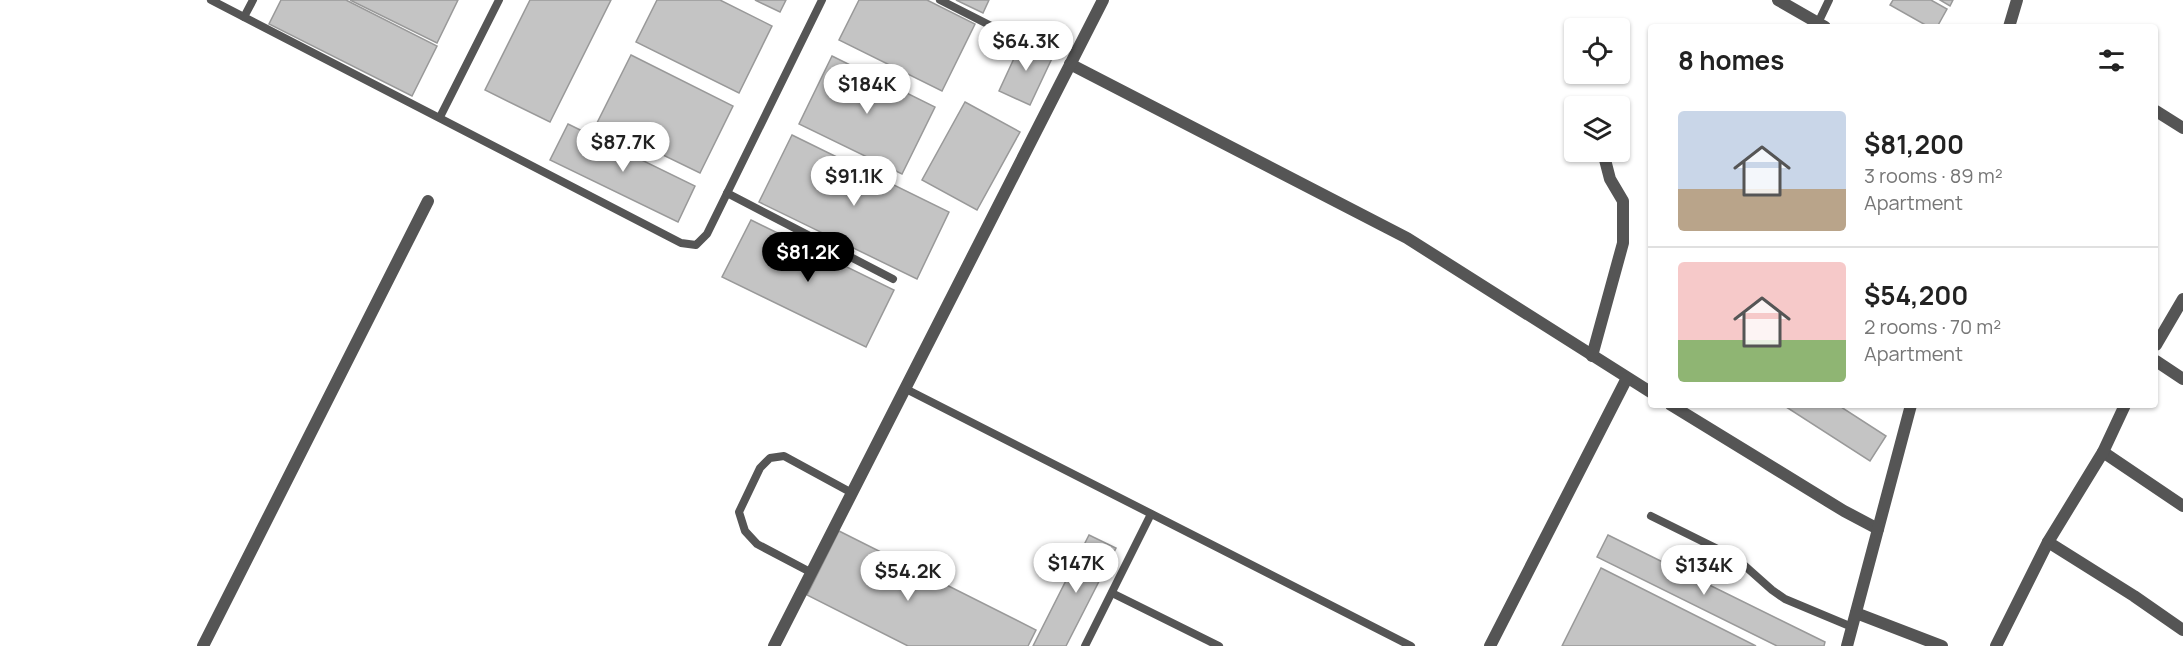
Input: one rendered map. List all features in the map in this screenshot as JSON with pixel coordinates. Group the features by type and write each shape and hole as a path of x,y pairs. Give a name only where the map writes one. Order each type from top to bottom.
{"street":[{"path":"774,646 1103,0"},
{"path":"1778,0 1819,24"},
{"path":"2010,24 2017,0"},
{"path":"1070,64 1407,238 1648,391"},
{"path":"2158,112 2183,128"},
{"path":"1592,356 1623,243 1623,201 1610,179 1606,162"},
{"path":"203,646 428,201"},
{"path":"2158,342 2183,299"},
{"path":"2158,362 2183,379"},
{"path":"1490,646 1627,378"},
{"path":"1676,408 1844,511 1878,529"},
{"path":"1847,646 1910,408"},
{"path":"1996,646 2048,542 2103,452 2124,408"},
{"path":"2103,452 2183,506"},
{"path":"2048,542 2183,630"},
{"path":"1856,613 1942,646"}],"lane":[{"path":"211,0 681,243 696,244 707,234 822,0"},
{"path":"244,17 253,0"},
{"path":"440,117 498,0"},
{"path":"940,0 1009,35"},
{"path":"1821,24 1829,0"},
{"path":"727,193 893,279"},
{"path":"906,389 1412,646"},
{"path":"812,573 757,544 745,531 739,512 760,468 770,459 784,456 852,493"},
{"path":"1085,646 1151,514"},
{"path":"1651,516 1736,558 1772,590 1785,598 1852,627"},
{"path":"1112,592 1219,646"}],"building":[{"path":"281,0 346,0 437,46 412,96 269,24"},
{"path":"350,0 458,0 437,43"},
{"path":"530,0 611,0 550,122 485,90"},
{"path":"657,0 720,0 772,26 739,93 636,42"},
{"path":"755,0 786,0 780,12"},
{"path":"859,0 927,0 975,24 942,91 839,40"},
{"path":"956,0 989,0 983,13"},
{"path":"1893,0 1931,0 1947,9 1939,24 1924,24 1890,5"},
{"path":"1940,0 1953,0 1950,6"},
{"path":"1023,39 1054,54 1030,105 999,91"},
{"path":"631,55 733,106 700,173 597,123"},
{"path":"832,56 935,107 902,174 799,124"},
{"path":"965,102 1020,132 977,210 922,180"},
{"path":"568,124 695,186 678,222 550,160"},
{"path":"792,135 949,212 917,279 759,202"},
{"path":"751,220 894,290 866,347 722,277"},
{"path":"1788,408 1843,408 1886,436 1870,461"},
{"path":"839,531 1036,630 1028,646 908,646 807,595"},
{"path":"1089,535 1116,548 1066,646 1033,646"},
{"path":"1608,535 1825,642 1824,646 1777,646 1597,557"},
{"path":"1601,568 1756,646 1562,646"}]}
